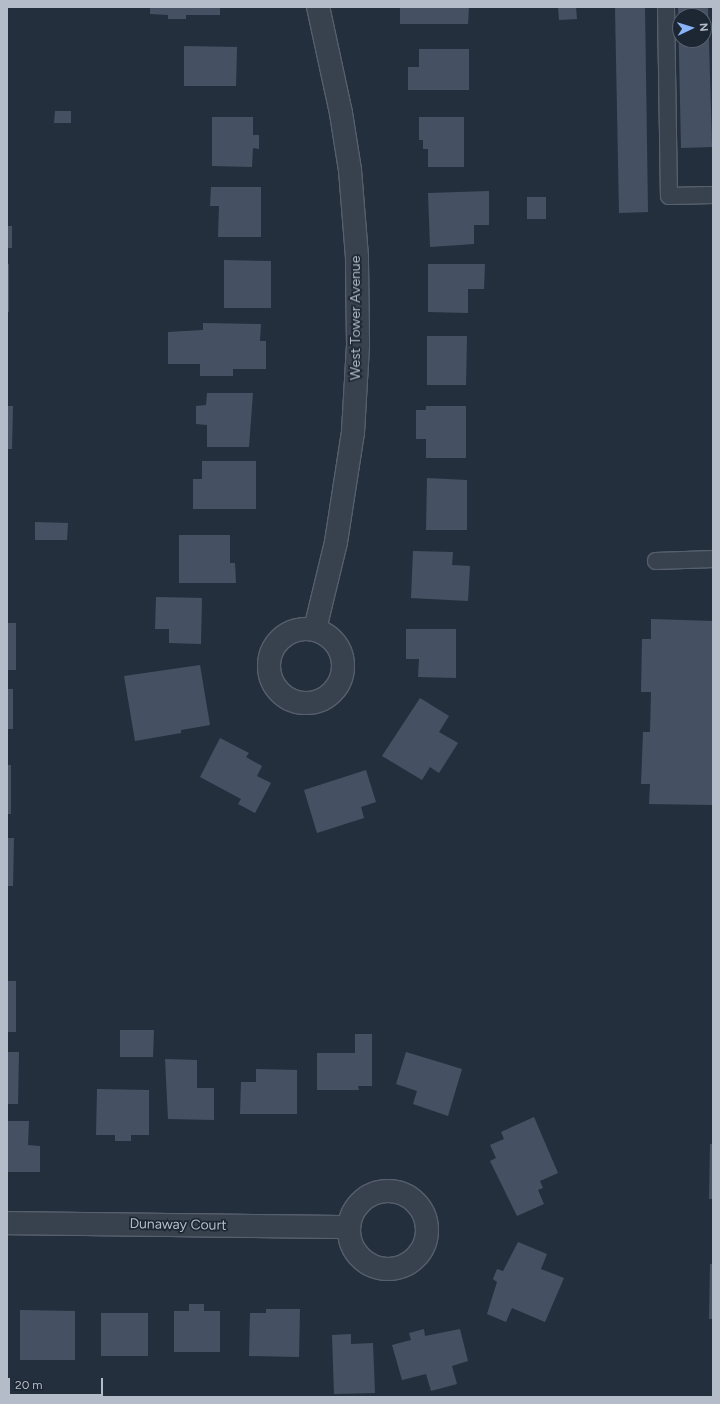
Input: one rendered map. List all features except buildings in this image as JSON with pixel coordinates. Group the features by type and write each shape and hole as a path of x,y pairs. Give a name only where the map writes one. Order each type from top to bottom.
{"street":[{"name":"West Tower Avenue","path":"315,629 336,542 351,440 358,344 357,257 350,170 341,113 318,7"},
{"name":"Dunaway Court","path":"7,1223 349,1227"}],"lane":[{"path":"666,7 669,196 713,195"},
{"path":"656,561 713,559"}]}
